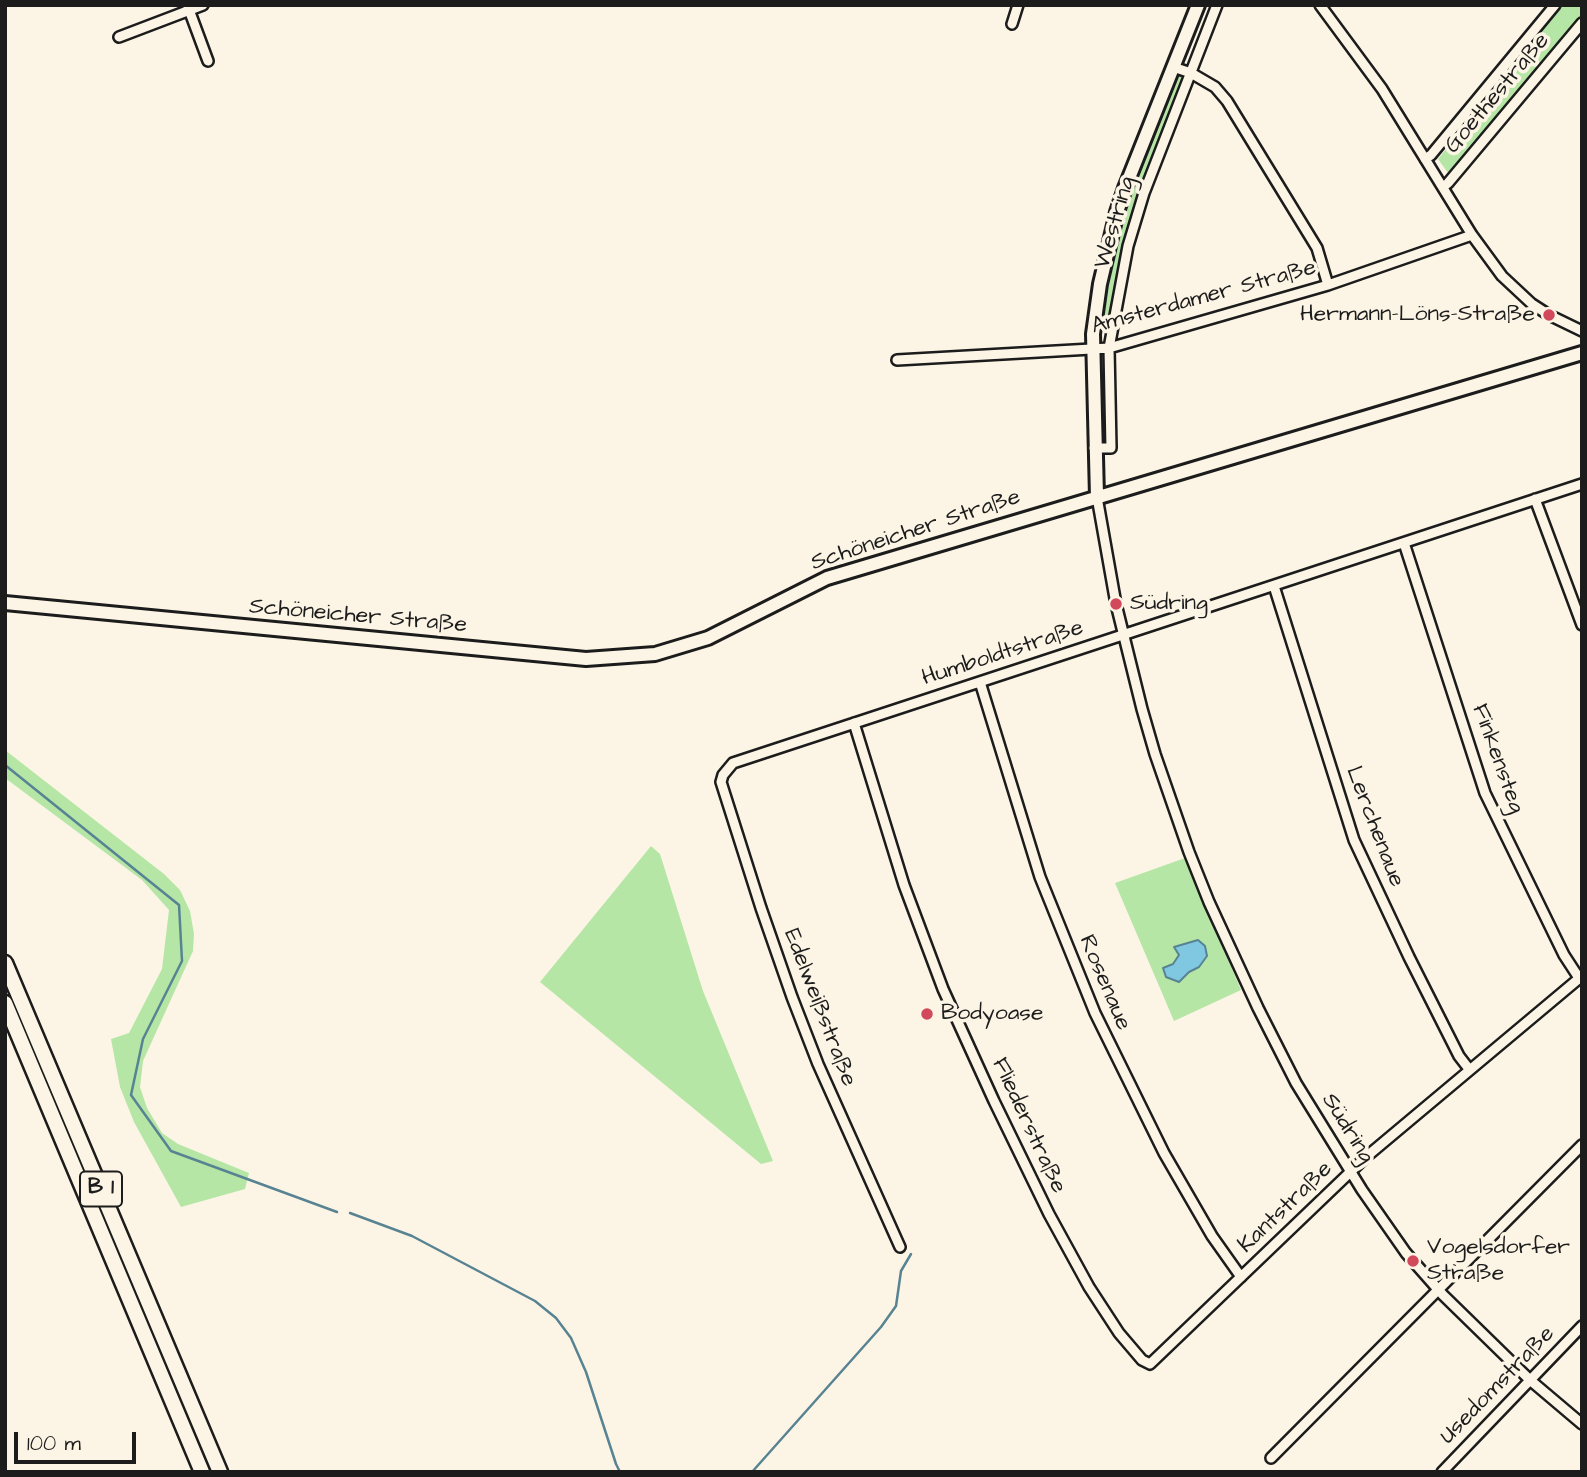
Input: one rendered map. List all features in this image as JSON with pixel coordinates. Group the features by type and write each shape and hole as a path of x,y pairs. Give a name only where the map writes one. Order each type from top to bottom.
{"main road":[{"name":"Westring","path":"1097,497 1093,349 1097,302 1117,212 1194,6"},
{"name":"Schöneicher Straße","path":"5,603 586,659 631,657 668,651 708,638 827,578 1582,353"},
{"name":"B 1","path":"5,963 220,1472"},
{"name":"B 1","path":"5,1003 202,1472"}],"street":[{"path":"119,37 189,8 203,5"},
{"path":"1012,24 1018,5"},
{"name":"Westring","path":"1094,448 1111,448 1109,348 1117,298 1134,226 1217,5"},
{"path":"1320,5 1381,89 1472,235 1502,276 1549,315 1582,331"},
{"name":"Goethestraße","path":"1425,159 1555,5"},
{"path":"189,8 208,61"},
{"name":"Goethestraße","path":"1443,187 1582,23"},
{"path":"1173,67 1191,73 1215,87 1240,120 1317,248 1328,285"},
{"name":"Amsterdamer Straße","path":"897,360 1109,348 1328,285 1472,235"},
{"name":"Humboldtstraße","path":"721,777 733,764 1582,484"},
{"name":"Südring","path":"1097,497 1124,634 1155,754 1209,902 1258,1008 1300,1089 1350,1172 1406,1253 1437,1290 1530,1380 1582,1424"},
{"path":"1535,499 1582,625"},
{"name":"Finkensteg","path":"1404,543 1485,793 1564,955 1580,977"},
{"name":"Lerchenaue","path":"1274,586 1354,840 1416,971 1469,1069"},
{"name":"Rosenaue","path":"980,682 1040,877 1094,1013 1166,1157 1212,1236 1241,1277"},
{"name":"Fliederstraße","path":"854,723 909,898 943,989 993,1101 1038,1194 1089,1287 1132,1349 1150,1364"},
{"name":"Edelweißstraße","path":"721,777 761,908 797,1010 822,1073 900,1247"},
{"name":"Kantstraße","path":"1150,1364 1350,1172 1580,977"},
{"path":"1271,1458 1582,1145"},
{"name":"Usedomstraße","path":"1442,1472 1582,1326"}],"green space":[{"path":"1562,5 1582,5 1582,18 1451,177 1438,159"},
{"path":"1176,72 1186,76 1124,239 1110,318 1099,319 1113,236"},
{"path":"5,750 164,874 180,890 190,911 194,934 193,951 143,1061 140,1087 147,1108 162,1133 178,1144 249,1173 245,1189 181,1207 134,1122 120,1087 111,1039 129,1033 162,969 169,910 142,880 5,778"},
{"path":"651,846 660,854 703,991 773,1161 761,1164 540,982"},
{"path":"1185,858 1241,990 1174,1021 1115,883","holes":["1174,948 1199,967 1179,982 1166,977 1164,968 1173,964 1179,955"]}],"water":[{"path":"1198,940 1205,946 1207,956 1199,967 1179,982 1166,977 1163,968 1173,964 1179,955 1174,947"}],"waterway":[{"path":"5,765 179,905 182,961 143,1039 131,1095 171,1151 337,1212"},
{"path":"350,1213 412,1236 535,1301 556,1318 571,1338 586,1372 620,1472"},
{"path":"752,1472 881,1327 896,1306 901,1271 911,1254"}],"place":[{"name":"Hermann-Löns-Straße","path":"1549,315"},
{"name":"Südring","path":"1116,604"},
{"name":"Bodyoase","path":"927,1014"},
{"name":"Vogelsdorfer Straße","path":"1413,1261"}]}
